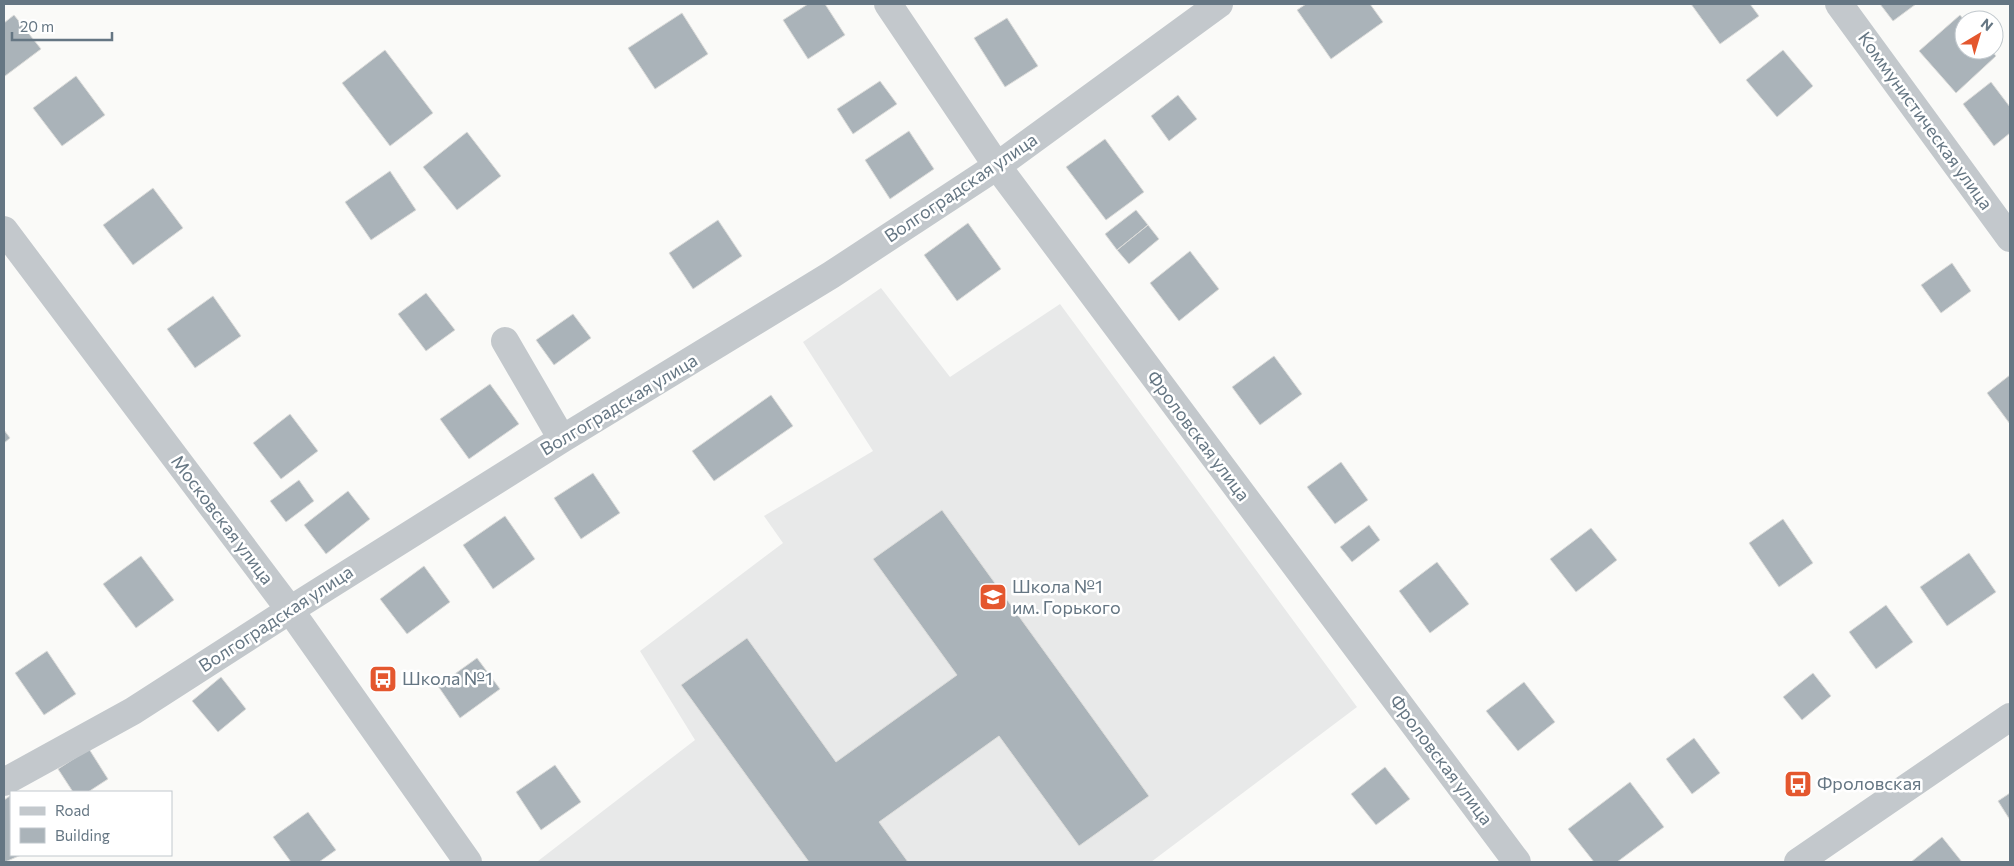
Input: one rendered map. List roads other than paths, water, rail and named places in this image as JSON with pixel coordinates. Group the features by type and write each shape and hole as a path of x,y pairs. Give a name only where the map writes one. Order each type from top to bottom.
{"street":[{"name":"Фроловская улица","path":"888,4 997,166 1516,862"},
{"name":"Волгоградская улица","path":"4,782 133,711 562,439 832,275 997,166 1219,4"},
{"name":"Коммунистическая улица","path":"1839,4 2010,238"},
{"name":"Московская улица","path":"4,230 290,610 468,862"},
{"path":"505,341 562,439"},
{"path":"1798,862 2010,717"}],"place":[{"name":"Школа №1 им. Горького","path":"993,597"},
{"name":"Школа №1","path":"383,679"},
{"name":"Фроловская","path":"1798,784"}]}
